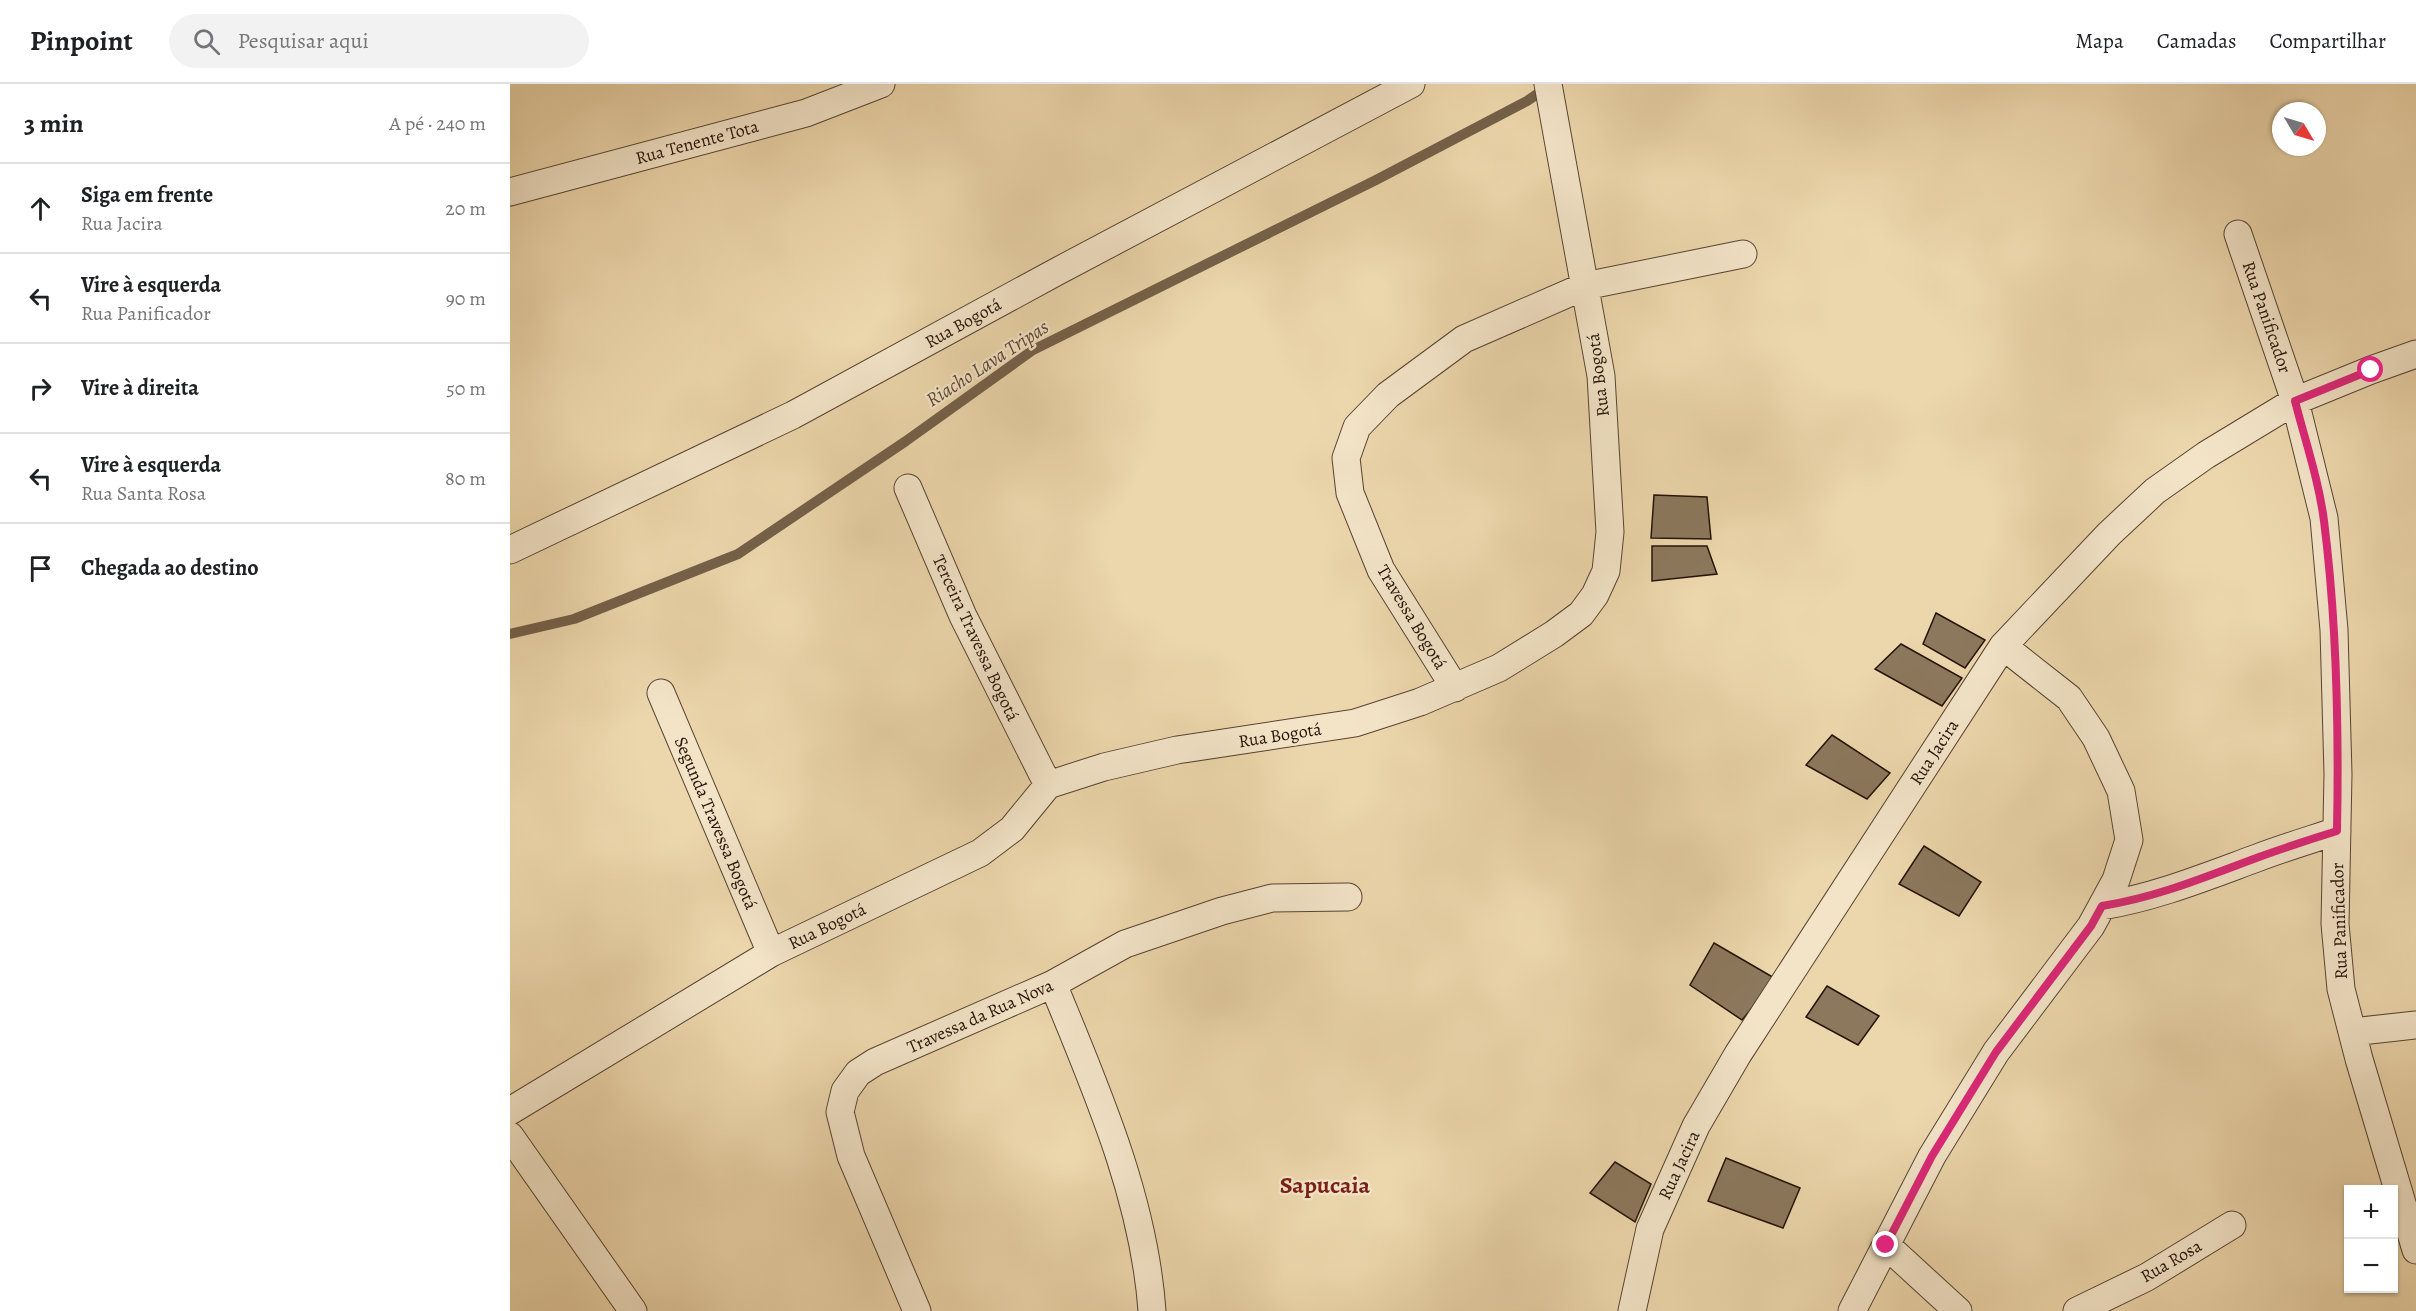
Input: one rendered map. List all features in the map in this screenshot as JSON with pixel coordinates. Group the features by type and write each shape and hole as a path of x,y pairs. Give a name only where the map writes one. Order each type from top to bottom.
{"street":[{"name":"Rua Tenente Tota","path":"510,192 806,113 881,84"},
{"name":"Rua Bogotá","path":"510,550 793,415 1058,271 1411,84"},
{"name":"Rua Bogotá","path":"510,1111 771,953 980,853 1012,829 1048,785 1104,767 1177,750 1355,723 1455,688 1499,668 1554,634 1581,614 1595,595 1606,571 1610,532 1601,376 1548,84"},
{"name":"Rua Panificador","path":"2238,234 2295,401 2324,519 2334,630 2338,774 2335,924 2342,989 2352,1032 2416,1250"},
{"name":"Travessa Bogotá","path":"1455,688 1381,570 1350,493 1347,458 1357,427 1388,395 1464,339 1585,285 1743,254"},
{"name":"Rua Jacira","path":"1632,1311 1650,1228 1696,1126 1738,1054 2003,646 2109,534 2155,491 2206,455 2295,401 2416,354"},
{"name":"Terceira Travessa Bogotá","path":"908,488 963,616 1048,785"},
{"path":"1852,1311 1932,1156 1996,1052 2091,926 2116,880 2129,840 2121,791 2096,738 2069,698 2003,646"},
{"name":"Segunda Travessa Bogotá","path":"661,693 771,953"},
{"path":"2102,906 2174,890 2261,856 2337,831"},
{"name":"Travessa da Rua Nova","path":"917,1311 851,1156 840,1112 844,1091 858,1073 875,1062 1053,984 1125,944 1222,911 1272,898 1348,897"},
{"path":"1053,984 1101,1100 1126,1176 1139,1228 1152,1311"},
{"path":"2352,1032 2416,1025"},
{"path":"510,1136 633,1311"},
{"name":"Rua Rosa","path":"2077,1311 2147,1276 2232,1226"},
{"path":"1886,1245 1958,1311"}],"building":[{"path":"1654,495 1707,497 1711,539 1651,538"},
{"path":"1652,546 1707,546 1717,574 1652,581"},
{"path":"1936,613 1985,640 1965,668 1923,644"},
{"path":"1901,644 1962,678 1942,706 1875,669"},
{"path":"1832,735 1890,773 1867,799 1806,765"},
{"path":"1924,846 1981,882 1959,916 1899,884"},
{"path":"1714,943 1776,979 1742,1020 1690,985"},
{"path":"1827,986 1879,1016 1858,1045 1806,1017"},
{"path":"1726,1158 1800,1188 1783,1228 1708,1201"},
{"path":"1615,1162 1651,1184 1635,1222 1590,1193"}],"waterway":[{"name":"Riacho Lava Tripas","path":"510,634 574,619 738,554 906,441 1033,350 1376,180 1527,101 1546,88"}],"district":[{"name":"Sapucaia","path":"1325,1185"}],"route":[{"path":"1886,1245 1932,1156 1996,1052 2091,926 2102,906 2174,890 2261,856 2337,831 2338,774 2334,630 2324,519 2295,401 2371,370"}]}
